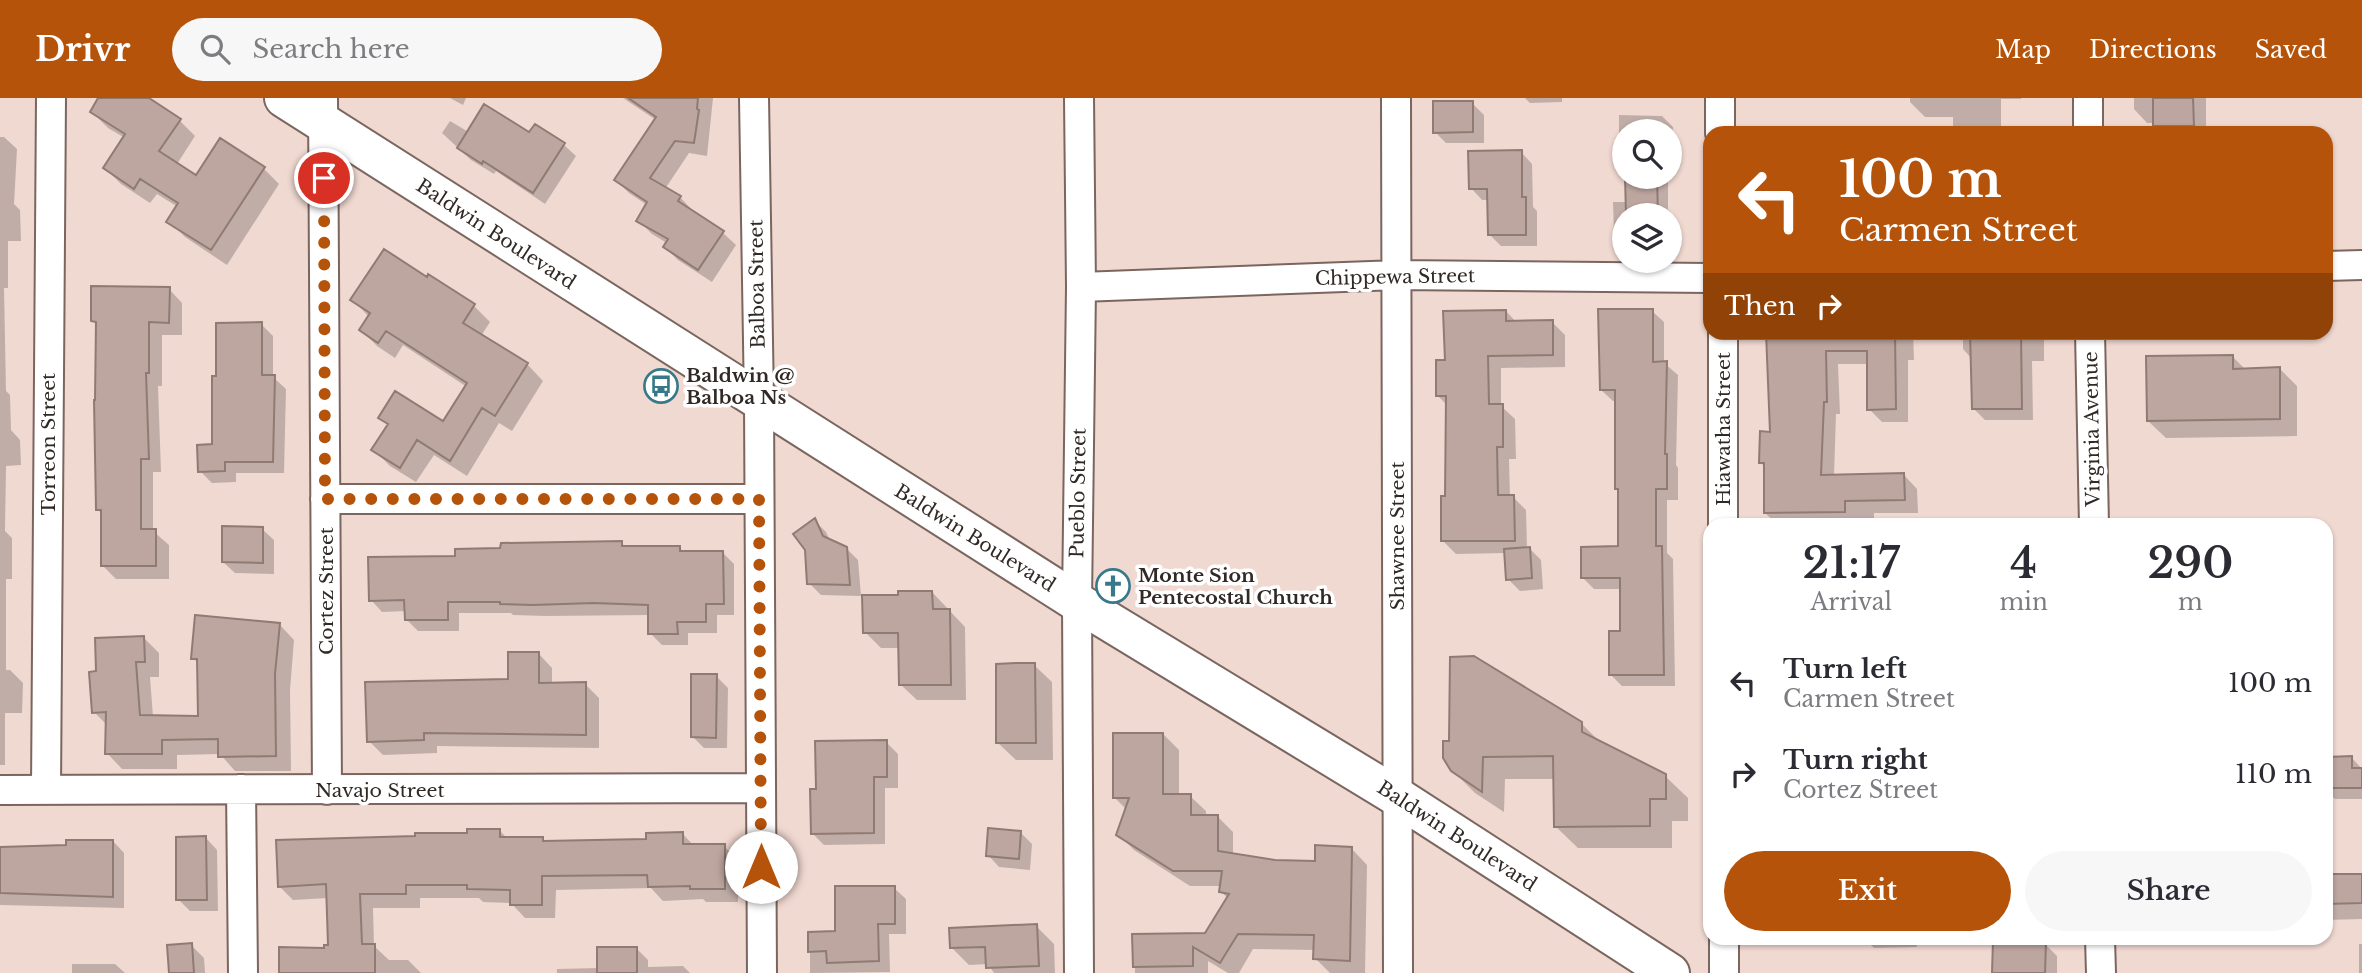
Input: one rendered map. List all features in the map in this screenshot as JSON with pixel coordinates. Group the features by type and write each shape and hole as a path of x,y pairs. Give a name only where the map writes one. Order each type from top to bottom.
{"main road":[{"name":"Baldwin Boulevard","path":"284,98 324,111 759,402 1077,602 1396,796 1670,973"}],"street":[{"name":"Torreon Street","path":"46,790 51,98"},
{"name":"Balboa Street","path":"754,98 759,402 762,973"},
{"name":"Pueblo Street","path":"1079,98 1079,973"},
{"name":"Shawnee Street","path":"1396,98 1398,973"},
{"path":"1720,98 1720,126"},
{"path":"2088,98 2088,126"},
{"name":"Cortez Street","path":"324,111 327,790"},
{"path":"2333,266 2362,265"},
{"name":"Chippewa Street","path":"1081,287 1398,275 1703,278"},
{"name":"Hiawatha Street","path":"1723,340 1723,518"},
{"name":"Virginia Avenue","path":"2091,340 2094,518"},
{"path":"325,499 759,499"},
{"name":"Navajo Street","path":"0,790 760,788"},
{"path":"241,789 243,973"},
{"path":"1724,945 1724,973"},
{"path":"2100,945 2101,973"}],"building":[{"path":"98,98 149,98 181,119 159,151 196,175 220,138 265,167 211,250 166,222 178,203 140,179 134,189 103,168 125,134 90,112"},
{"path":"628,98 698,98 694,143 675,141 650,178 681,196 678,201 724,231 698,270 663,247 668,239 636,221 647,202 614,180 656,117"},
{"path":"2153,98 2193,98 2194,126 2153,126"},
{"path":"1433,101 1473,101 1473,132 1433,133"},
{"path":"484,104 529,132 535,124 565,143 533,193 457,148"},
{"path":"1522,150 1522,197 1526,197 1526,235 1488,235 1487,189 1469,189 1468,151"},
{"path":"1625,189 1657,189 1658,203 1626,203"},
{"path":"384,249 475,304 463,323 528,363 495,416 482,408 450,461 417,440 400,468 371,450 388,424 378,418 395,391 443,421 467,383 386,331 378,343 359,330 370,313 350,300"},
{"path":"91,286 170,287 169,323 149,322 149,373 146,373 149,459 141,459 141,529 156,529 156,566 101,566 101,510 96,510 96,322 91,321"},
{"path":"1598,309 1653,309 1653,362 1667,361 1667,489 1656,489 1656,546 1662,546 1664,675 1609,675 1609,631 1620,631 1620,578 1581,578 1581,547 1618,546 1615,390 1600,390"},
{"path":"1506,310 1506,321 1553,320 1553,355 1488,356 1489,404 1503,404 1503,447 1497,447 1498,495 1514,495 1515,541 1441,541 1441,496 1445,496 1446,396 1436,396 1436,360 1445,360 1443,311"},
{"path":"262,322 262,375 275,375 273,462 225,462 225,471 198,472 197,445 212,444 212,376 216,376 216,323"},
{"path":"1766,340 1895,340 1896,409 1867,410 1867,351 1826,351 1827,402 1824,402 1821,475 1904,473 1905,500 1845,501 1845,512 1764,513 1764,463 1759,463 1760,431 1770,432"},
{"path":"1970,340 2021,340 2022,409 1972,409"},
{"path":"2233,355 2233,369 2280,367 2280,419 2147,421 2146,356"},
{"path":"815,518 823,536 847,547 850,585 807,584 805,550 793,534"},
{"path":"222,526 263,527 263,563 222,562"},
{"path":"622,541 622,546 680,546 680,551 723,551 724,604 706,604 706,622 677,622 678,634 648,634 648,605 448,602 448,620 405,620 404,600 369,601 368,557 455,556 455,549 500,548 501,543"},
{"path":"1530,547 1532,578 1506,580 1504,549"},
{"path":"898,591 932,591 933,609 950,609 951,685 899,685 898,633 863,633 862,595 898,595"},
{"path":"195,615 280,623 275,674 276,756 218,757 218,739 162,740 162,754 105,754 106,712 92,713 89,672 96,671 95,638 144,636 145,662 136,662 140,715 198,716 197,659 191,659"},
{"path":"508,652 539,652 539,683 586,682 586,735 424,733 424,740 367,742 365,682 508,679"},
{"path":"1474,656 1582,722 1582,732 1666,774 1666,799 1650,799 1650,826 1554,827 1553,756 1483,757 1482,792 1451,771 1443,758 1443,741 1449,741 1450,657"},
{"path":"1035,663 1036,743 996,743 996,664"},
{"path":"691,674 717,674 716,738 691,737"},
{"path":"1113,733 1163,733 1163,794 1191,794 1191,815 1218,815 1218,851 1275,860 1315,861 1315,845 1352,847 1350,961 1313,959 1314,935 1238,934 1220,963 1193,947 1193,966 1133,967 1132,934 1205,933 1229,894 1219,892 1222,871 1173,871 1116,835 1129,798 1113,798"},
{"path":"887,740 887,777 874,777 874,833 811,834 810,789 816,789 815,741"},
{"path":"2352,756 2352,768 2362,768 2362,788 2333,788 2333,757"},
{"path":"988,828 1021,831 1019,859 986,856"},
{"path":"467,829 500,829 500,837 543,837 543,841 646,839 646,833 683,832 683,844 725,844 725,889 648,887 647,875 542,876 542,905 510,905 510,890 467,889 467,885 406,885 406,894 360,894 362,944 375,944 375,973 279,973 279,947 324,948 324,945 328,945 326,884 278,887 276,840 415,836 415,833 467,833"},
{"path":"206,836 207,900 176,900 176,837"},
{"path":"66,840 113,840 113,897 0,893 0,847 66,845"},
{"path":"2333,874 2362,874 2362,903 2333,904"},
{"path":"835,886 895,886 895,924 878,924 879,961 827,963 826,951 808,952 808,932 835,931"},
{"path":"1037,924 1039,966 986,968 985,947 950,948 949,928"},
{"path":"192,943 194,973 169,973 167,945"},
{"path":"1993,945 2046,945 2045,973 1992,973"},
{"path":"597,947 637,947 637,973 597,973"}],"place":[{"name":"Baldwin @ Balboa Ns","path":"661,386"},
{"name":"Monte Sion Pentecostal Church","path":"1113,586"}],"route":[{"path":"324,178 325,499 759,499 761,867"}]}
